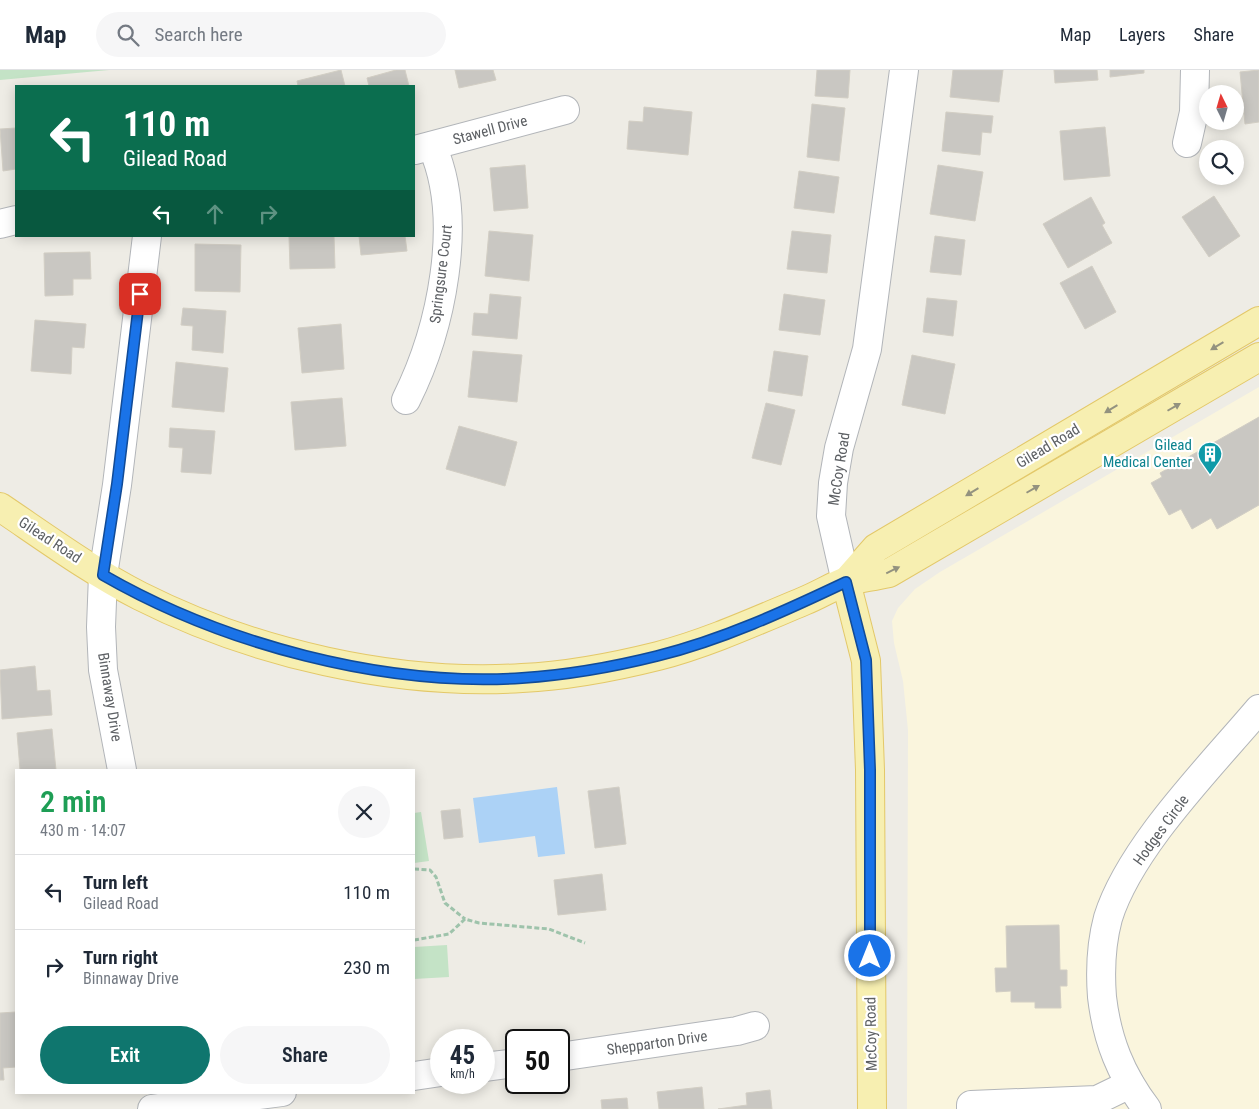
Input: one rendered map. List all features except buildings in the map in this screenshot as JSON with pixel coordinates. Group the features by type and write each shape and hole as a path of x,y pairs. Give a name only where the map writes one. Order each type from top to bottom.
{"main road":[{"name":"Gilead Road","path":"846,582 876,548 1259,321"},
{"name":"Gilead Road","path":"0,507 103,575 140,596 203,624 259,644 312,657 395,672 453,677 521,678 579,672 658,656 721,636 846,582 889,573 1259,357"},
{"name":"McCoy Road","path":"846,582 866,660 870,770 872,1109"}],"street":[{"name":"McCoy Road","path":"846,582 832,516 834,483 839,448 867,349 904,70"},
{"path":"1187,143 1194,112 1195,70"},
{"name":"Stawell Drive","path":"423,148 565,110"},
{"name":"Springsure Court","path":"406,400 428,353 437,317 445,262 448,203 440,164 423,148"},
{"path":"0,224 15,220"},
{"name":"Binnaway Drive","path":"122,769 103,670 101,627 103,575 117,484 147,237"},
{"name":"Hodges Circle","path":"1146,1109 1117,1062 1106,1026 1101,987 1102,951 1108,918 1119,892 1144,849 1259,709"},
{"name":"Shepparton Drive","path":"570,1055 737,1031 755,1026"},
{"path":"415,1076 430,1074"},
{"path":"971,1107 1095,1105 1130,1084"},
{"path":"164,1104 262,1094"}],"path":[{"path":"415,869 430,870 436,877 445,903 464,919 479,923 549,929 584,943"},
{"path":"415,940 449,934 464,919"}],"shaded area":[{"path":"1259,387 1259,1109 907,1109 908,730 903,681 894,643 892,621 898,608 915,589 940,572"}],"green space":[{"path":"0,70 109,70 0,80"},
{"path":"421,812 429,861 415,863 415,813"},
{"path":"447,945 449,977 415,979 415,947"}],"water":[{"path":"557,787 565,854 538,857 535,836 479,843 473,798"}],"place":[{"name":"Gilead Medical Center","path":"1210,475"}],"route":[{"path":"140,294 117,484 103,575 140,596 203,624 259,644 359,667 453,677 521,678 579,672 658,656 721,636 846,582 866,660 870,770 870,956"}]}
